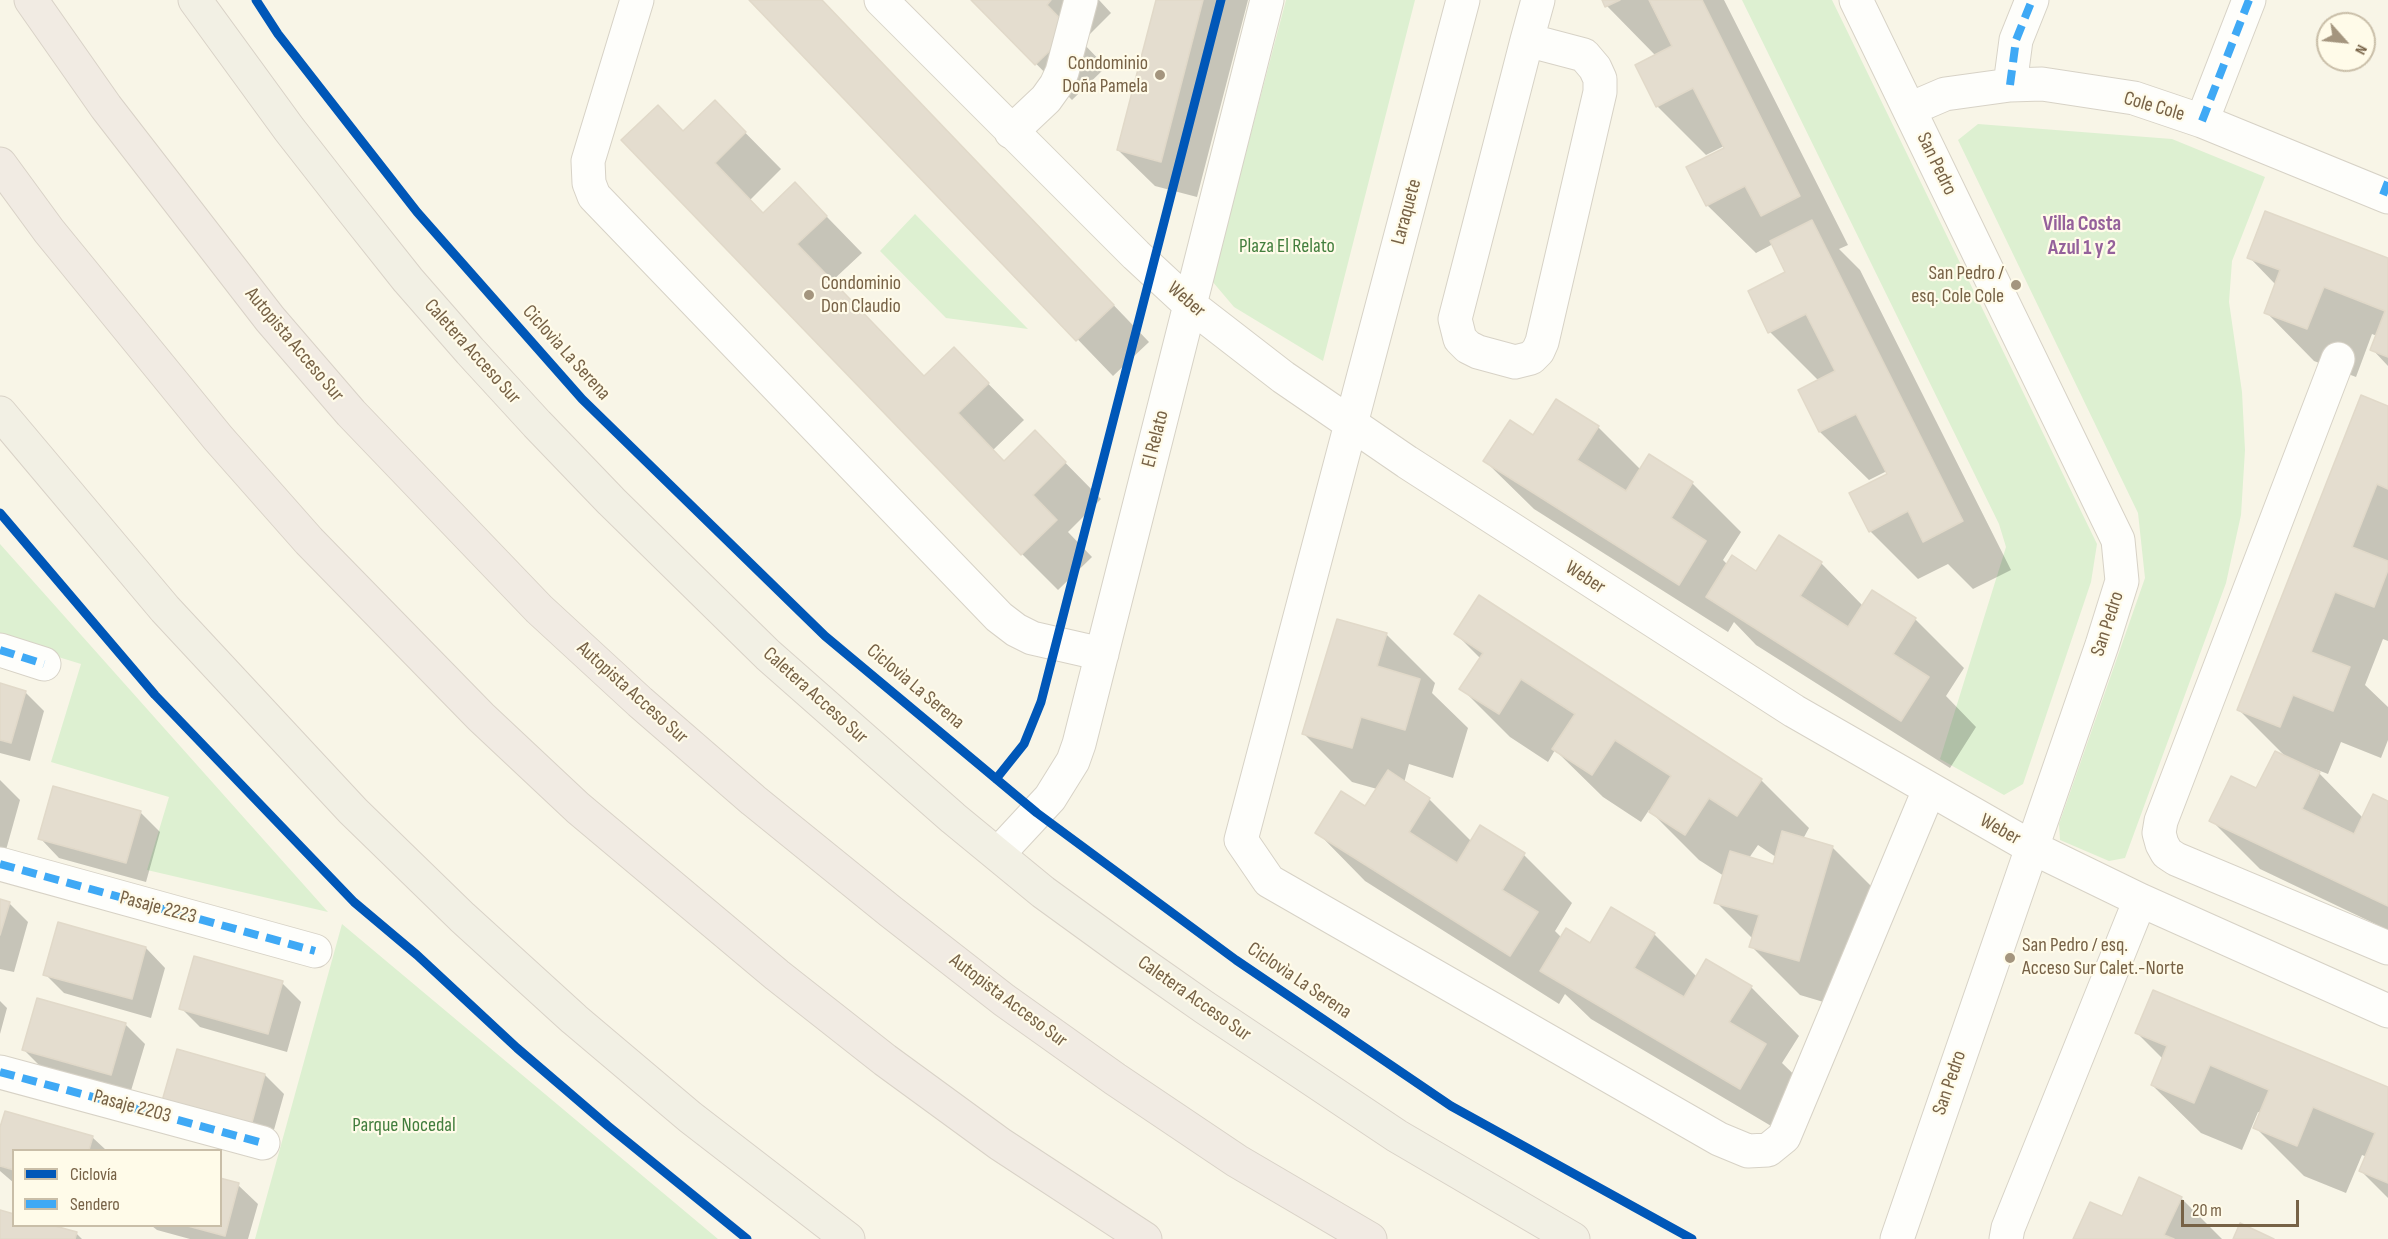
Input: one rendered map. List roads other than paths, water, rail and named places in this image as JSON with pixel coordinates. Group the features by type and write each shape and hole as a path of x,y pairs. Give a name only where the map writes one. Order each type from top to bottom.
{"highway":[{"name":"Autopista Acceso Sur","path":"31,0 106,107 270,320 351,413 449,517 556,624 640,702 753,800 1004,1000 1115,1079 1237,1161 1370,1239"},
{"path":"0,165 49,231 218,438 309,542 481,717 578,808 777,975 876,1053 1000,1144 1145,1239"}],"main road":[{"name":"Caletera Acceso Sur","path":"195,0 289,129 416,288 537,424 768,655 864,741 998,854 1044,892 1127,953 1397,1136 1573,1239"},
{"path":"0,413 180,626 353,811 470,925 690,1117 848,1239"}],"street":[{"path":"637,0 588,161 589,183 594,196 999,617 1016,630 1032,638 1102,654"},
{"name":"Weber","path":"881,0 1011,132 1190,305 1283,377 1351,424 1682,641 1794,711 1929,790 2031,847 2140,900 2388,1011"},
{"path":"1011,132 1046,99 1056,85 1062,72 1081,0"},
{"name":"El Relato","path":"998,854 1050,798 1072,761 1084,727 1267,0"},
{"name":"Laraquete","path":"1463,0 1240,840 1269,882 1719,1139 1748,1151 1768,1150 1784,1137 1929,790"},
{"path":"1527,40 1584,56 1595,68 1600,80 1600,92 1542,342 1531,358 1515,362 1468,347 1460,339 1455,319 1527,40 1538,0"},
{"name":"San Pedro","path":"1856,0 2118,540 2122,581 1897,1239"},
{"path":"2010,85 2016,40 2032,0"},
{"path":"2202,121 2249,0"},
{"name":"Cole Cole","path":"1910,109 1945,94 2010,85 2042,84 2134,98 2202,121 2386,192"},
{"path":"2338,359 2161,821 2159,832 2167,853 2176,859 2388,948"},
{"path":"0,650 44,664"},
{"name":"Pasaje 2223","path":"0,864 315,951"},
{"path":"2006,1239 2008,1228 2140,900"},
{"name":"Pasaje 2203","path":"0,1072 263,1143"}],"place":[{"name":"Condominio Doña Pamela","path":"1160,75"},
{"name":"San Pedro / esq. Cole Cole","path":"2016,285"},
{"name":"Condominio Don Claudio","path":"809,295"},
{"name":"San Pedro / esq. Acceso Sur Calet.-Norte","path":"2010,958"}],"district":[{"name":"Villa Costa Azul 1 y 2","path":"2082,237"}],"park label":[{"name":"Plaza El Relato","path":"1287,247"},
{"name":"Parque Nocedal","path":"404,1126"}]}
